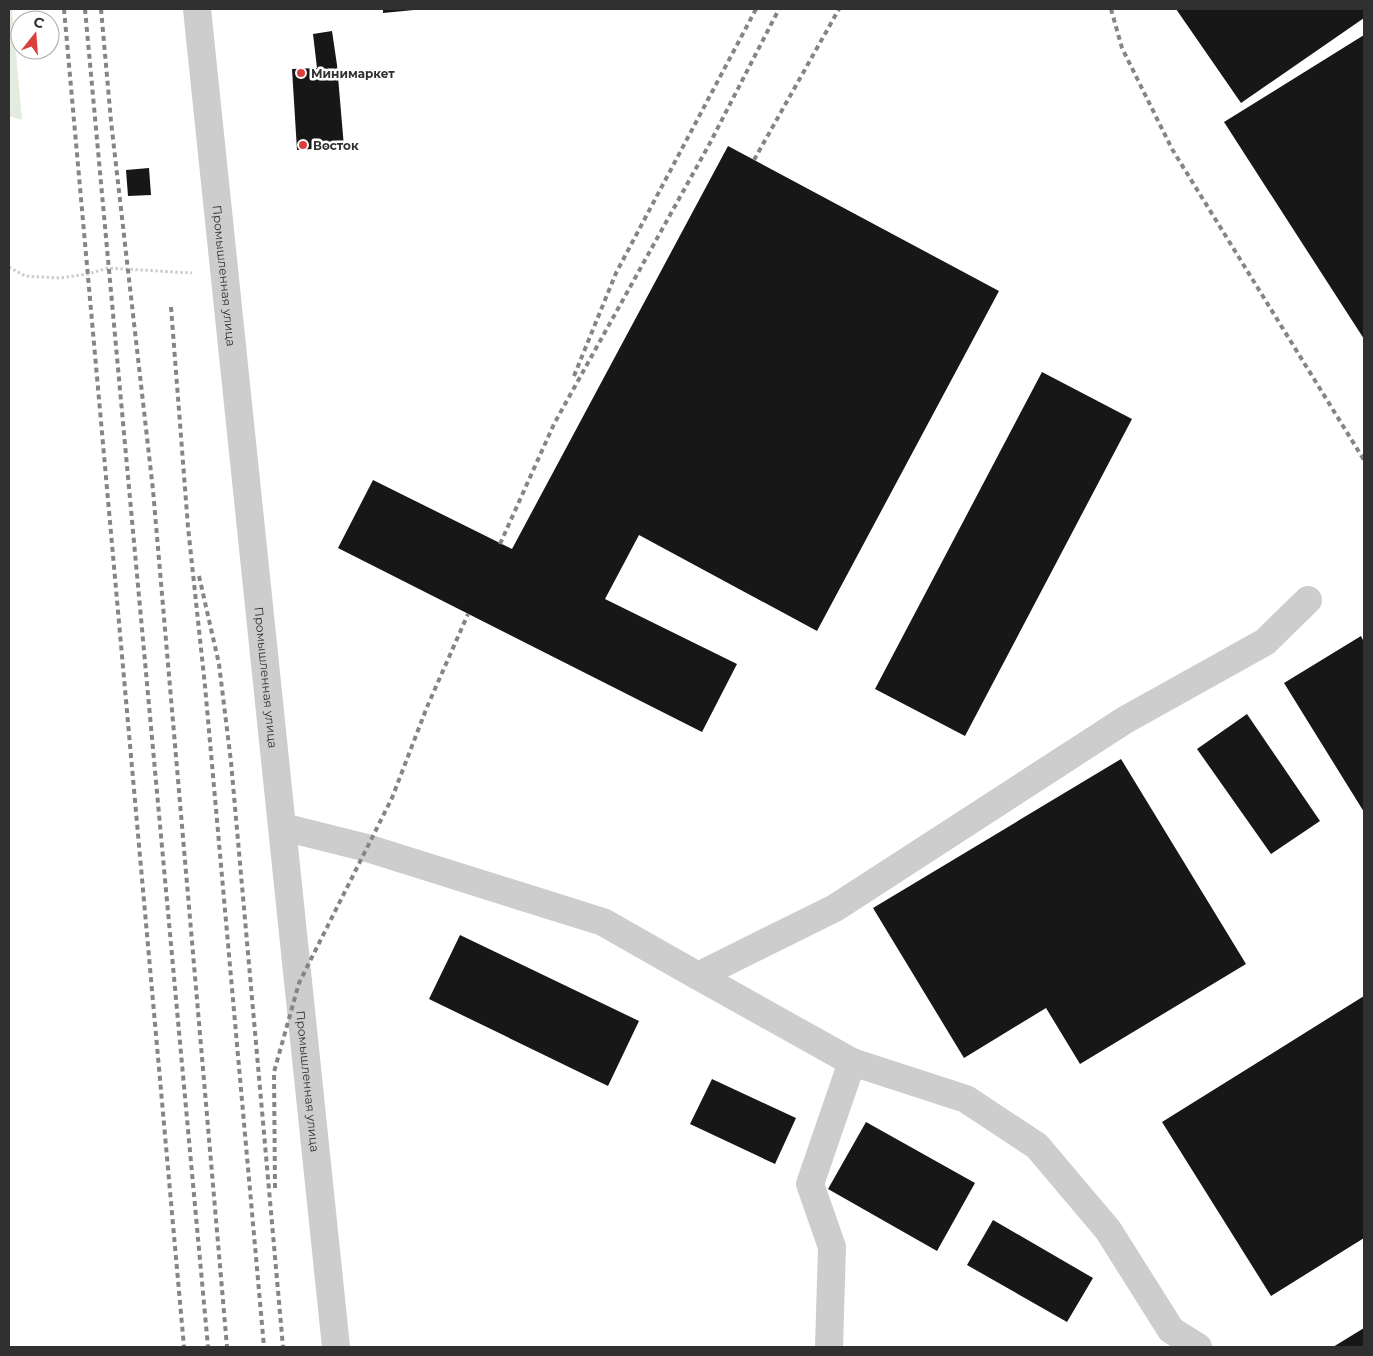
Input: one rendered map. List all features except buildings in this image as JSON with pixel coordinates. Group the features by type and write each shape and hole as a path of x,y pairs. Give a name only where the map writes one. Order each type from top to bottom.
{"street":[{"name":"Промышленная улица","path":"198,9 336,1347"},
{"path":"698,976 835,908 1126,720 1265,642 1308,600"},
{"path":"283,827 367,848 603,922 852,1062 966,1099 1037,1146 1108,1230 1171,1330 1198,1347"},
{"path":"829,1347 832,1247 810,1184 852,1062"}],"path":[{"path":"9,267 25,276 60,278 88,274 108,268 192,273"}],"shaded area":[{"path":"9,9 12,9 10,10 10,60 17,60 22,120 9,116"}],"railway":[{"path":"64,9 184,1347"},
{"path":"85,9 208,1347"},
{"path":"101,9 111,121 153,490 227,1347"},
{"path":"574,376 616,273 756,9"},
{"path":"500,544 554,424 710,143 779,9"},
{"path":"754,160 839,9"},
{"path":"1111,9 1122,48 1172,149 1364,460"},
{"path":"171,307 188,527 205,686 264,1347"},
{"path":"199,576 219,664 231,762 283,1347"},
{"path":"275,1188 274,1072 299,983 392,798 427,707 468,614"}],"place":[{"name":"Минимаркет","path":"301,73"},
{"name":"Восток","path":"303,145"}]}
